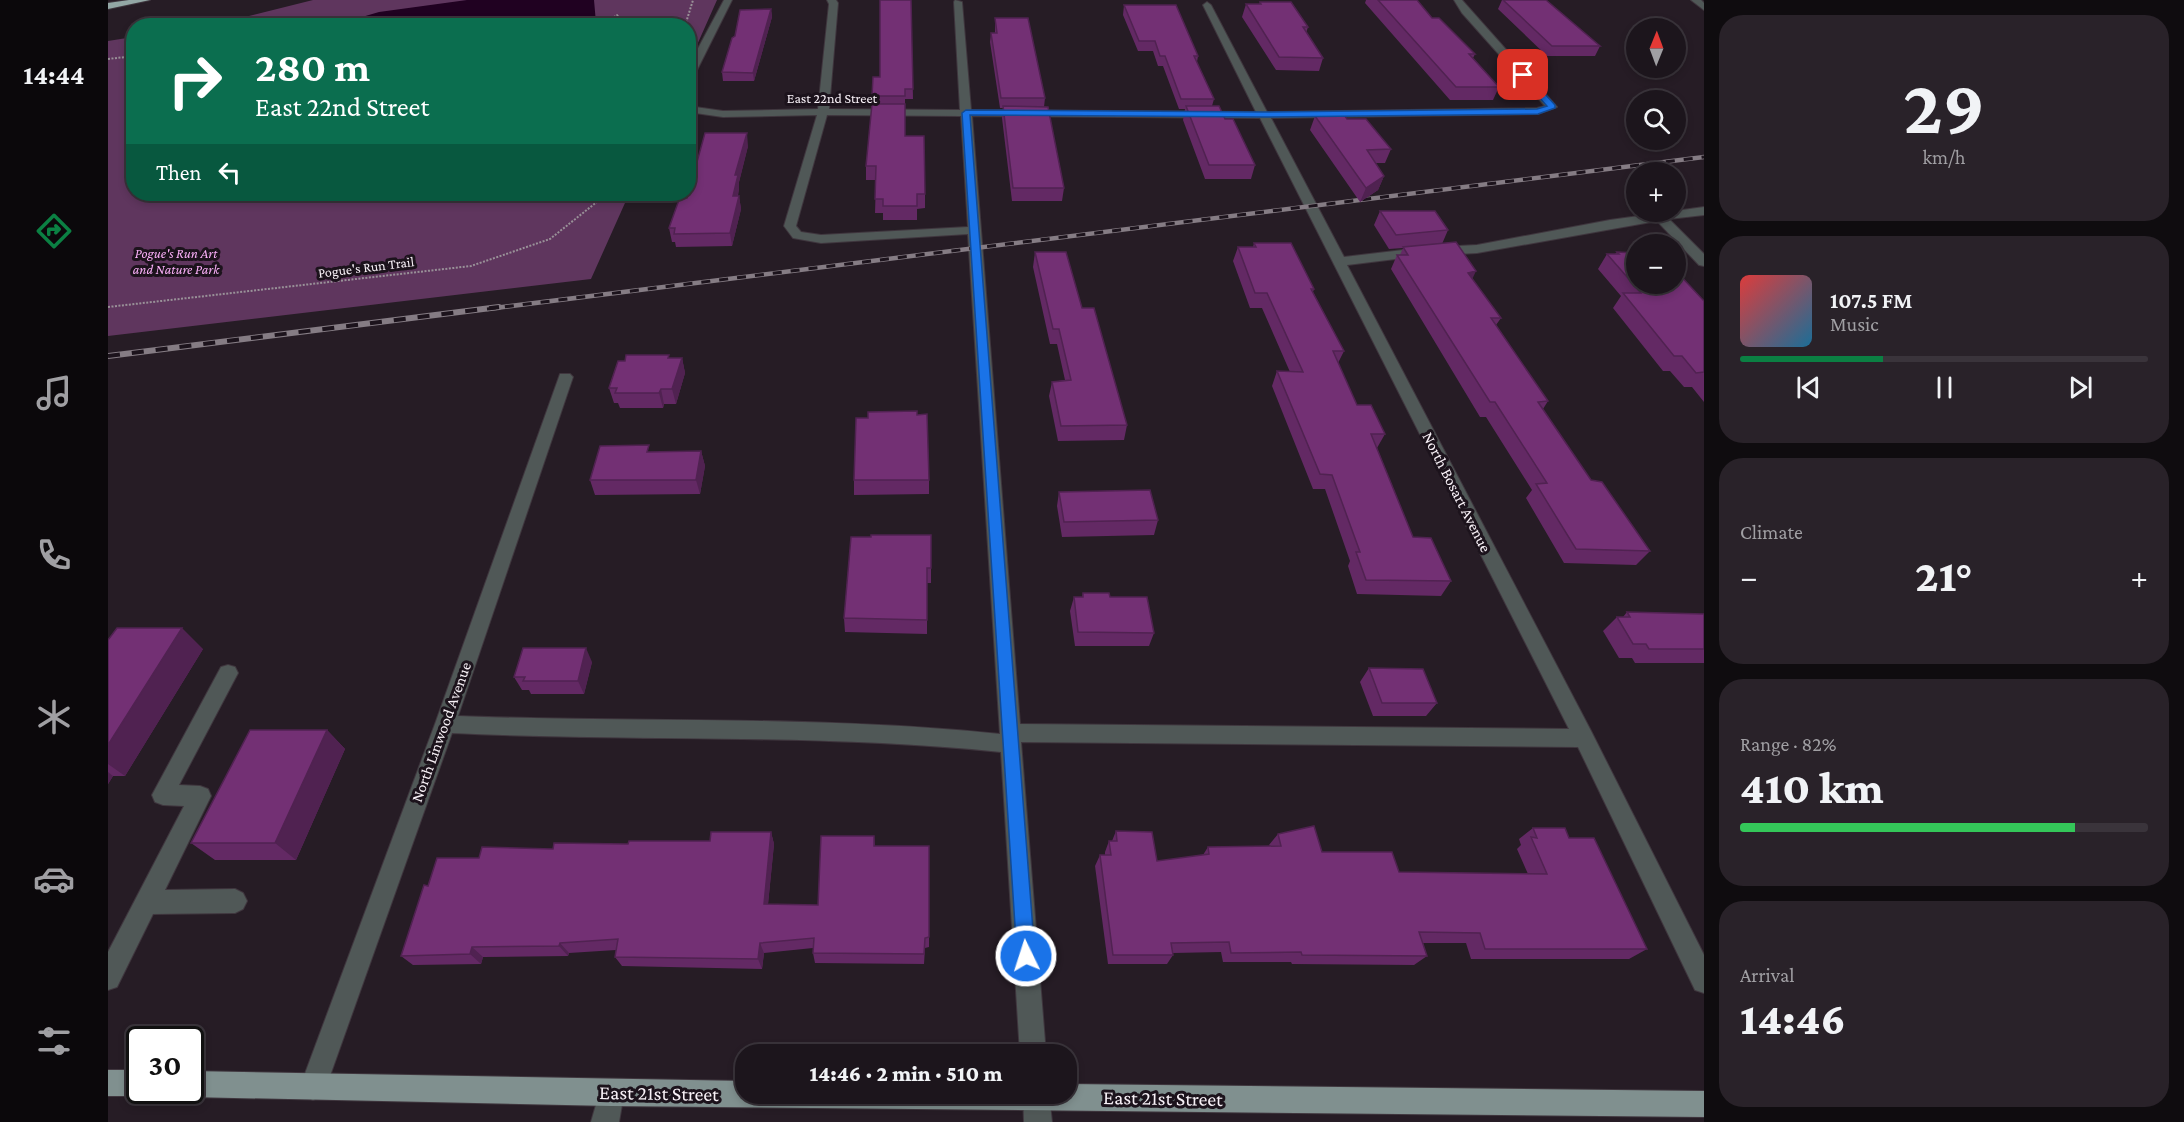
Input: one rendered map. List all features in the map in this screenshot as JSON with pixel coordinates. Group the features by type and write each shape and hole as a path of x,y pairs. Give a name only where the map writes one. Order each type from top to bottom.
{"highway":[{"path":"108,6 146,0"}],"main road":[{"path":"108,1083 126,1083"},
{"name":"East 21st Street","path":"204,1084 735,1096"},
{"name":"East 21st Street","path":"1077,1104 1704,1104"}],"street":[{"path":"831,0 834,3 823,112 790,226 797,236 821,239 974,230"},
{"name":"East 22nd Street","path":"696,110 723,114 823,112 1263,115 1538,111 1552,107 1465,11 1458,0"},
{"path":"1695,0 1704,7"},
{"path":"696,62 727,2"},
{"path":"958,2 1032,1044"},
{"name":"North Bosart Avenue","path":"1207,5 1584,738 1704,981"},
{"path":"1686,213 1704,211"},
{"path":"1339,262 1420,252 1477,249 1631,222"},
{"path":"1665,222 1704,262"},
{"name":"North Linwood Avenue","path":"313,1087 445,724 565,376"},
{"path":"108,977 200,796 163,795 228,673"},
{"path":"445,724 559,729 737,729 1010,739 1584,738"},
{"path":"146,903 235,901"},
{"path":"605,1122 611,1092"}],"path":[{"path":"687,18 693,0"},
{"path":"108,59 126,57"},
{"name":"Pogue's Run Trail","path":"108,307 471,266 550,238 598,201"}],"green space":[{"path":"313,0 717,0 696,47 696,18 241,18"},
{"name":"Pogue's Run Art and Nature Park","path":"126,38 126,201 626,201 591,279 108,336 108,41"}],"shaded area":[{"path":"467,0 594,0 596,18 359,18 379,12"}],"building":[{"path":"880,0 911,0 913,89 905,89 905,96 872,96 873,77 880,77"},
{"path":"1378,0 1417,0 1432,18 1439,18 1475,54 1469,54 1499,87 1456,87"},
{"path":"1503,0 1546,0 1600,46 1552,46"},
{"path":"1260,2 1291,2 1308,27 1303,27 1323,58 1279,57 1246,4 1261,4"},
{"path":"1124,5 1176,5 1198,56 1194,56 1214,99 1181,99 1165,56 1160,56 1155,41 1139,41"},
{"path":"771,9 753,73 722,72 732,38 735,36 740,10"},
{"path":"995,18 1028,18 1045,98 1001,98 991,33 997,33"},
{"path":"872,104 905,104 905,136 924,136 925,194 917,194 917,206 883,206 883,199 875,199 876,166 866,166"},
{"path":"1003,106 1048,107 1064,188 1013,188"},
{"path":"1186,106 1219,106 1225,119 1233,119 1255,165 1209,165"},
{"path":"1315,116 1366,119 1391,149 1367,150 1384,176 1366,188"},
{"path":"705,133 747,133 735,175 738,175 733,196 739,196 730,233 674,234 675,228 669,228 679,201 696,201 696,166"},
{"path":"1380,211 1435,211 1448,230 1396,235"},
{"path":"1456,242 1476,271 1468,273 1501,318 1491,318 1548,401 1538,402 1591,480 1602,482 1650,551 1576,549 1536,484 1547,483 1495,402 1490,402 1397,255 1408,255 1403,247"},
{"path":"1254,243 1291,243 1314,289 1311,289 1344,351 1333,351 1357,405 1371,405 1385,434 1371,434 1413,537 1431,538 1451,581 1366,580 1356,552 1360,552 1332,475 1320,474 1277,371 1303,372 1267,293 1255,293 1238,247 1256,247"},
{"path":"1035,252 1066,252 1082,308 1094,308 1127,425 1061,426 1052,382 1071,380 1059,329 1053,329"},
{"path":"1617,252 1626,252 1626,276 1607,254 1619,254"},
{"path":"1686,282 1704,301 1704,372 1696,373 1682,356 1674,356 1623,293 1686,294"},
{"path":"626,355 669,355 668,358 682,358 672,389 661,389 659,393 615,393 617,388 609,388 618,361 625,361"},
{"path":"917,411 917,415 927,414 929,480 854,480 856,418 868,418 868,412"},
{"path":"649,445 647,452 701,451 696,480 590,480 600,446"},
{"path":"1150,490 1158,520 1064,522 1059,492"},
{"path":"871,535 931,535 931,568 927,568 927,620 844,618 851,537 871,537"},
{"path":"1083,593 1109,593 1110,597 1147,597 1154,633 1078,632 1074,597 1083,597"},
{"path":"1627,612 1704,614 1704,649 1649,649 1646,644 1633,644 1617,617 1630,617"},
{"path":"117,628 182,628 108,745 108,640"},
{"path":"523,648 586,648 578,681 523,681 525,677 514,677"},
{"path":"1369,668 1423,669 1437,703 1382,703"},
{"path":"250,730 327,730 275,843 191,843"},
{"path":"1314,826 1322,852 1392,852 1399,872 1547,874 1531,837 1537,838 1533,828 1565,828 1569,838 1594,838 1647,949 1485,949 1480,933 1419,932 1427,956 1302,955 1301,952 1231,953 1229,942 1171,943 1173,955 1113,955 1100,855 1111,855 1109,841 1117,841 1116,831 1152,832 1157,861 1209,854 1208,847 1281,846 1278,834"},
{"path":"711,832 771,832 764,904 818,905 821,836 874,836 874,846 929,846 929,937 925,938 924,954 813,953 814,938 760,943 758,959 615,957 618,939 560,943 559,946 472,947 470,954 401,956 424,885 428,886 437,858 479,858 482,847 553,849 554,843 628,844 629,841 710,841"}],"railway":[{"path":"487,309 1704,157"},
{"path":"108,356 499,307"}],"route":[{"path":"1026,956 966,113 1263,115 1538,111 1552,107 1523,75"}]}
